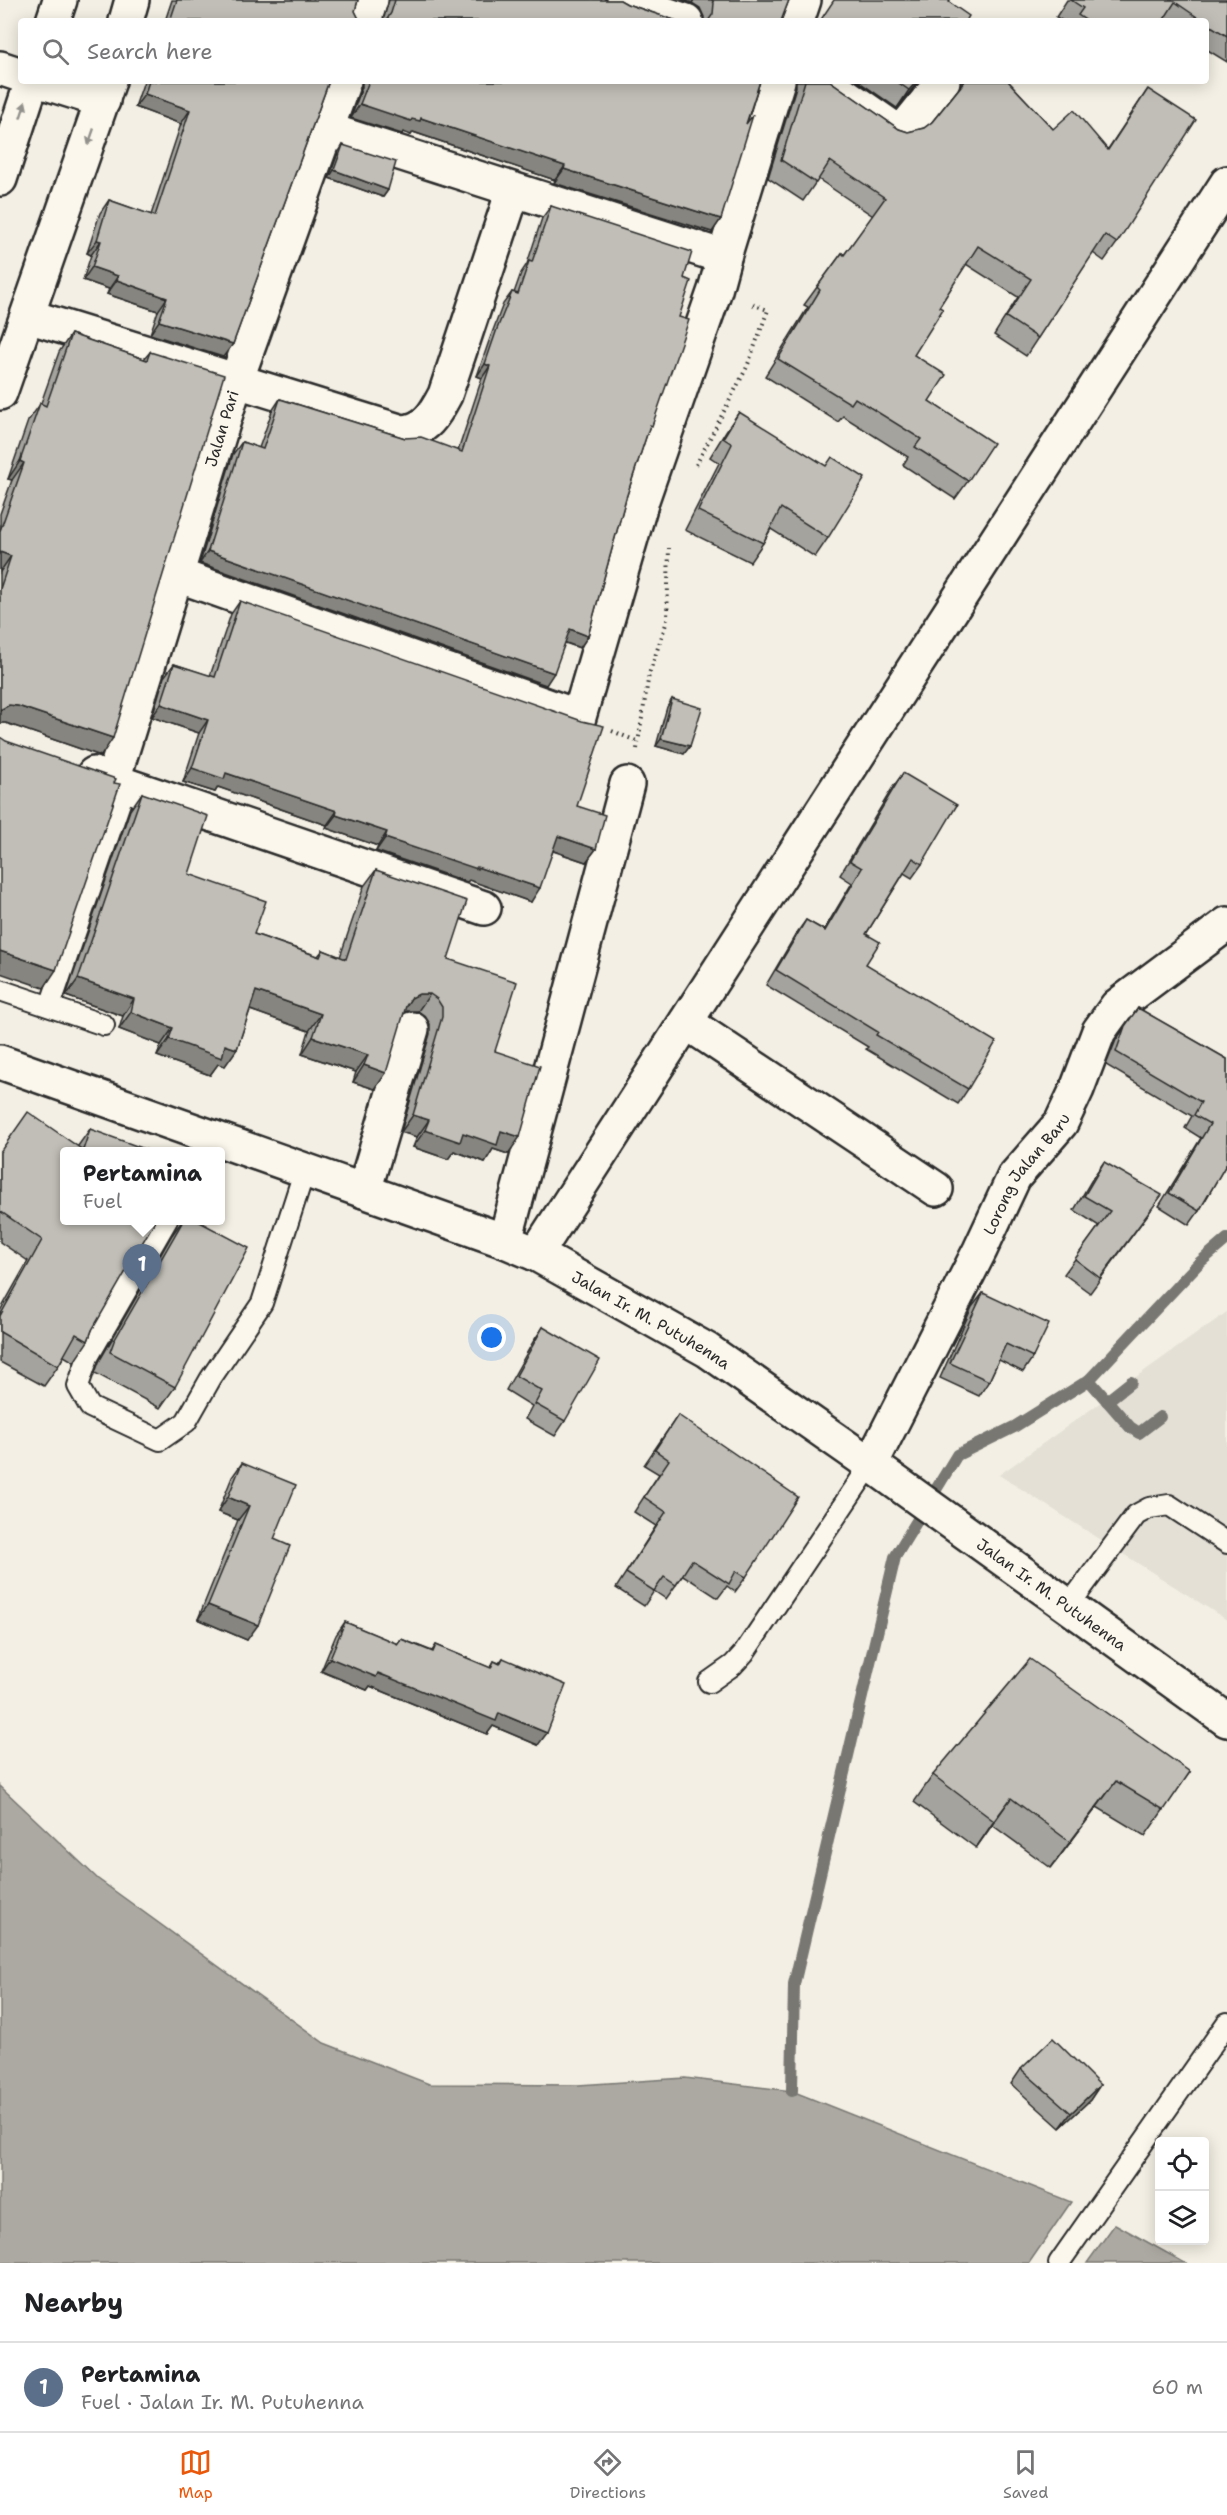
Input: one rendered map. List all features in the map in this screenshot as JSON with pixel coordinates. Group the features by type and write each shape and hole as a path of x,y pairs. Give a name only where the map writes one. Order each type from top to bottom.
{"main road":[{"path":"54,18 60,0"},
{"path":"127,18 132,0"},
{"path":"365,18 371,0"},
{"path":"623,0 677,18"},
{"path":"798,18 804,0"},
{"path":"0,68 18,74"},
{"path":"0,179 31,84"},
{"path":"0,393 106,91 60,84"},
{"name":"Jalan Pari","path":"119,783 177,575 236,381 343,84"},
{"path":"177,575 579,717 643,497 715,290 777,84"},
{"path":"829,84 897,131 905,128 941,84"},
{"path":"328,130 724,257"},
{"path":"536,1254 1227,183"},
{"path":"28,316 402,432 415,431 437,411 445,395 513,191"},
{"path":"68,765 484,908"},
{"path":"504,1240 627,784"},
{"name":"Lorong Jalan Baru","path":"877,1468 1014,1178 1061,1123 1103,1023 1117,1006 1227,924"},
{"path":"686,1022 936,1189"},
{"path":"364,1191 412,1029"},
{"name":"Jalan Ir. M. Putuhenna","path":"0,1062 201,1143 217,1147"},
{"name":"Jalan Ir. M. Putuhenna","path":"225,1149 305,1169 504,1240 536,1254 707,1350 877,1468 1227,1720"}],"lane":[{"path":"50,1006 119,783"},
{"path":"0,990 104,1025"},
{"path":"165,1225 88,1358 78,1386 90,1407 160,1440 186,1422 211,1378 262,1303 305,1169"},
{"path":"710,1682 733,1665 744,1653 877,1468"},
{"path":"1069,1605 1136,1515 1149,1508 1169,1505 1227,1543"},
{"path":"1059,2263 1227,2023"}],"path":[{"path":"691,472 747,367 768,310 715,290"},
{"path":"639,742 649,674 667,621 669,546"}],"shaded area":[{"path":"1227,1312 1227,1620 999,1475"},
{"path":"0,1786 98,1879 324,2043 429,2084 578,2085 685,2078 792,2091 1071,2202 1029,2263 0,2263"},
{"path":"1115,2224 1185,2263 1087,2263"}],"building":[{"path":"177,0 358,0 355,11 358,18 171,18"},
{"path":"395,0 620,0 668,18 388,18"},
{"path":"712,0 789,0 782,18 710,18 714,3"},
{"path":"834,0 950,0 949,2 969,16 968,18 822,18"},
{"path":"1071,0 1227,0 1227,36 1209,25 1209,18 1199,18 1175,2 1165,18 1082,18 1078,15 1083,8"},
{"path":"148,84 328,84 233,344 159,321 167,298 117,280 118,276 92,267 101,241 97,240 109,200 155,216 190,110 145,94"},
{"path":"368,84 759,84 746,124 753,115 721,219 564,169 565,166 421,118 420,121 412,119 411,121 360,104"},
{"path":"804,84 834,84 899,129 908,132 924,128 932,122 963,84 1011,84 1053,129 1074,110 1108,150 1148,89 1196,120 1117,243 1105,235 1038,338 1006,317 1031,279 978,246 939,307 943,309 914,355 946,375 929,401 993,443 968,481 915,447 921,439 855,398 851,404 778,359 820,290 817,287 842,253 844,255 885,198 830,161 816,183 781,160"},
{"path":"900,84 914,84 909,90"},
{"path":"343,145 396,162 388,190 334,170"},
{"path":"551,206 692,252 684,278 691,281 679,317 689,320 626,498 588,636 570,629 554,673 208,551 242,442 263,449 280,399 405,438 421,437 462,452 490,366 485,364 497,329 512,292 518,294 529,261 532,262"},
{"path":"71,334 147,360 150,352 224,375 113,738 18,706 9,705 0,710 0,589 11,556 0,552 0,531 24,463 20,461 40,403 46,406"},
{"path":"739,412 826,466 832,457 865,478 828,538 781,508 763,543 698,511 732,444 723,438"},
{"path":"240,601 582,721 604,726 577,806 605,815 596,849 558,836 540,888 385,838 387,832 336,815 337,811 226,773 224,779 192,768 208,720 161,704 174,664 215,677"},
{"path":"672,699 702,708 690,746 661,739"},
{"path":"0,737 116,779 114,783 120,784 56,970 0,951"},
{"path":"903,773 957,805 922,864 913,858 866,934 880,942 866,964 996,1042 968,1089 876,1035 878,1032 776,970 806,920 825,931 862,868 850,861"},
{"path":"142,793 208,816 189,874 266,901 254,934 320,957 323,950 346,959 376,870 467,901 448,959 517,982 495,1051 540,1066 520,1137 501,1131 497,1145 463,1133 460,1142 425,1130 429,1120 413,1115 442,1017 442,1007 430,994 419,994 411,998 406,1006 386,1073 364,1065 368,1055 313,1037 321,1014 256,991 237,1049 225,1045 222,1058 169,1039 173,1028 131,1012 134,999 78,979"},
{"path":"1138,1008 1227,1059 1227,1163 1199,1211 1169,1193 1210,1124 1194,1115 1201,1102 1116,1052 1125,1026"},
{"path":"28,1112 79,1147 60,1147 60,1225 153,1225 92,1330 88,1341 76,1334 58,1366 0,1332 0,1316 42,1240 0,1211 0,1152"},
{"path":"90,1129 139,1147 84,1147"},
{"path":"1104,1162 1162,1195 1100,1278 1075,1259 1110,1211 1084,1196"},
{"path":"181,1225 206,1225 249,1248 175,1387 110,1352 114,1341"},
{"path":"983,1293 1049,1324 1033,1357 1006,1344 989,1381 950,1363"},
{"path":"543,1327 600,1360 565,1421 535,1404 542,1391 516,1376"},
{"path":"678,1415 798,1497 746,1577 736,1571 729,1584 692,1560 676,1585 664,1577 654,1591 626,1573 666,1512 644,1497 669,1460 655,1450"},
{"path":"242,1463 296,1485 274,1539 290,1546 258,1625 208,1605 249,1506 228,1497"},
{"path":"345,1622 398,1644 401,1639 433,1652 436,1645 491,1668 494,1661 500,1664 503,1658 566,1685 547,1733 499,1713 496,1721 378,1673 376,1677 330,1658"},
{"path":"1030,1659 1190,1772 1164,1810 1116,1781 1070,1842 1011,1798 994,1821 933,1775"},
{"path":"1053,2038 1100,2085 1071,2113 1021,2069"}],"waterway":[{"path":"792,2091 794,1984 895,1557 957,1455 1014,1427 1089,1380 1199,1263 1227,1239"},
{"path":"1089,1380 1130,1427 1139,1433 1160,1417"},
{"path":"1107,1401 1131,1382"}],"place":[{"name":"Pertamina","path":"142,1294"}]}
